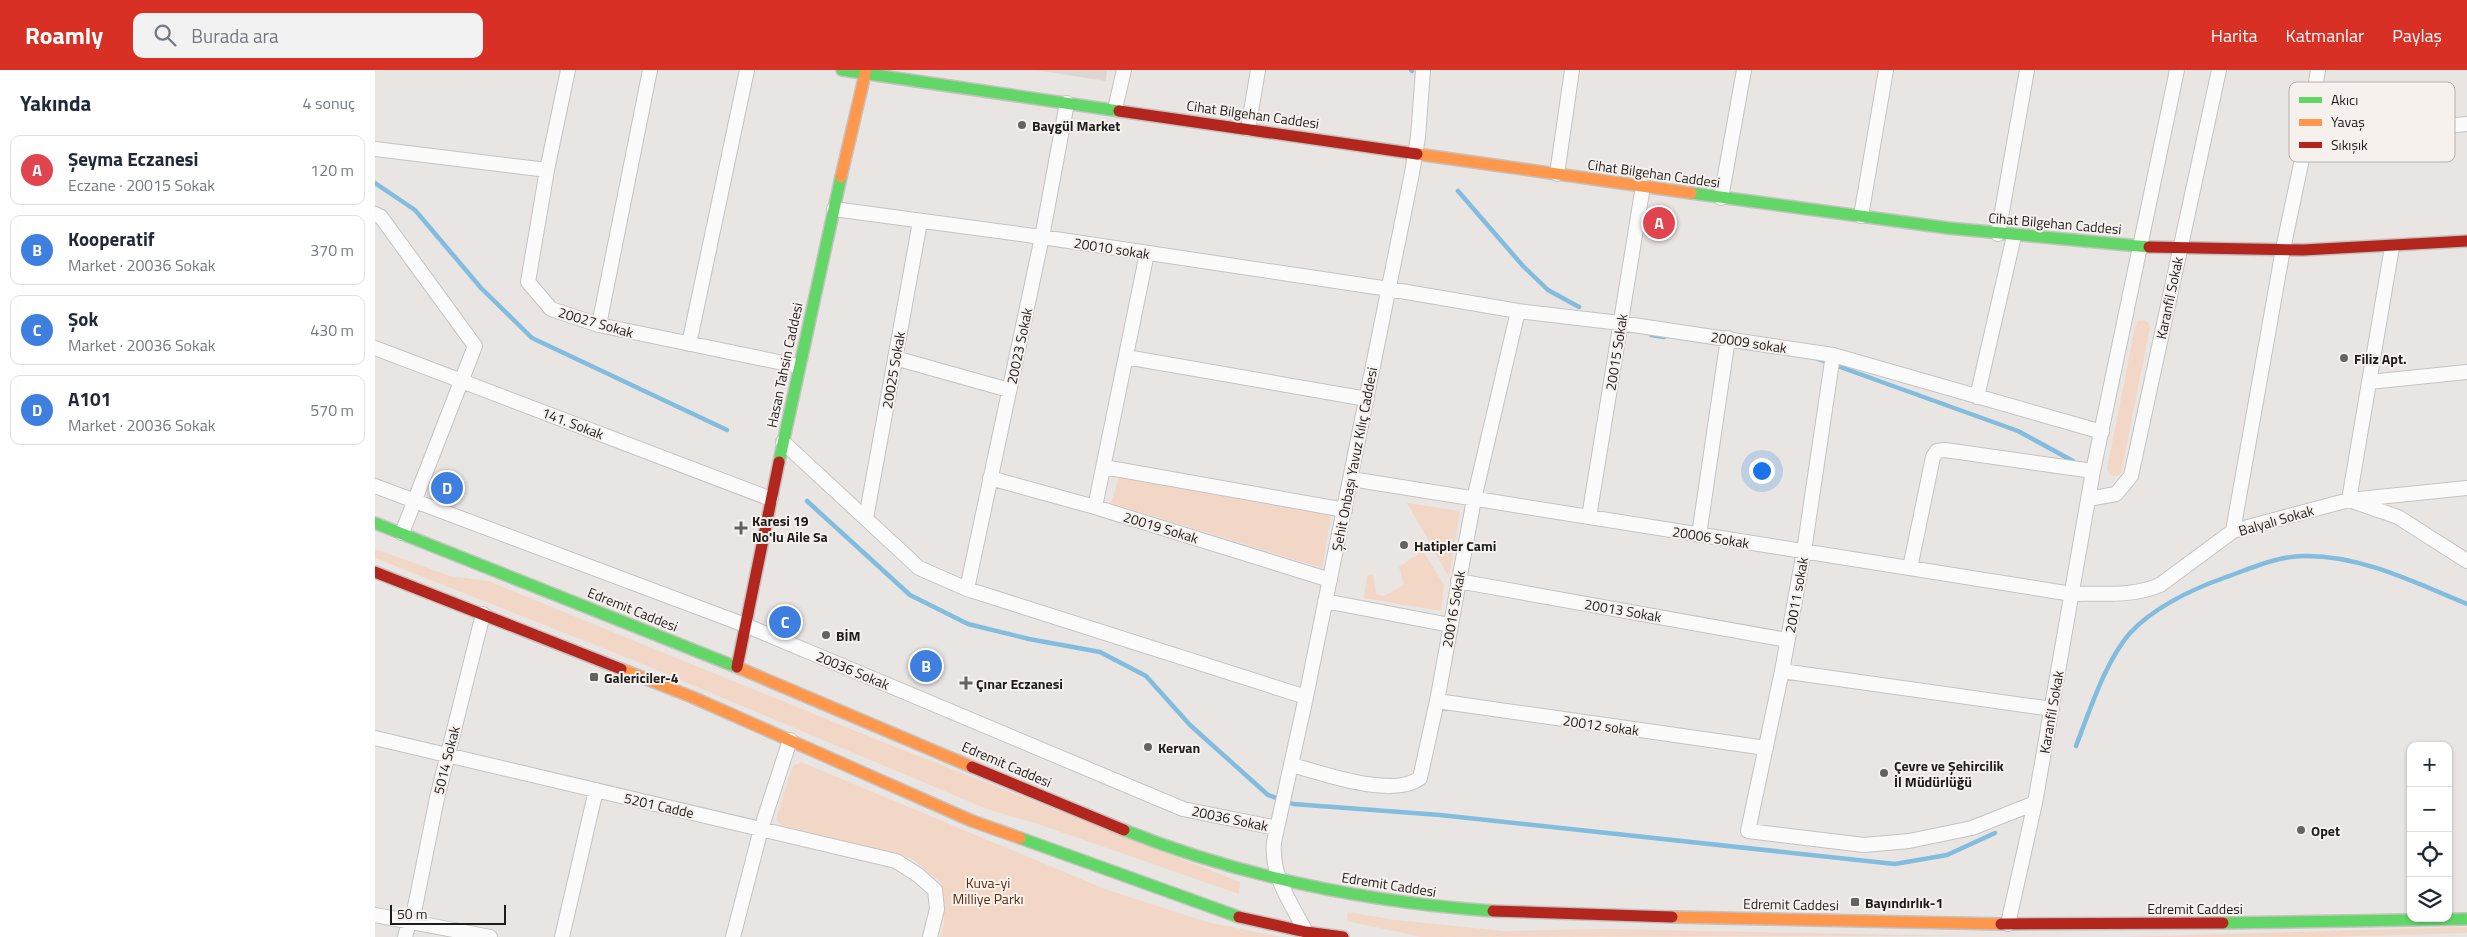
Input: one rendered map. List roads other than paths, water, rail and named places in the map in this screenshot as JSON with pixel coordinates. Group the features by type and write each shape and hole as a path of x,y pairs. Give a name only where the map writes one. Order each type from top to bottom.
{"main road":[{"name":"Cihat Bilgehan Caddesi","path":"842,70 1721,198 2014,236 2141,246 2283,249 2392,247 2467,241"},
{"name":"Hasan Tahsin Caddesi","path":"737,667 798,366 866,72"},
{"name":"Edremit Caddesi","path":"375,523 737,667 1137,836 1277,880 1438,907 1518,914 2008,924 2155,924 2467,919"},
{"path":"445,564 482,574 518,579"},
{"path":"375,572 692,697 972,821 1236,916 1307,934 1343,937"},
{"path":"2078,936 2155,924"}],"street":[{"name":"20027 Sokak","path":"568,70 547,170 528,282 551,309 599,326 798,366"},
{"path":"599,326 650,70"},
{"path":"689,344 747,70"},
{"path":"1115,109 1123,70"},
{"path":"1248,129 1258,70"},
{"name":"Şehit Onbaşı Yavuz Kılıç Caddesi","path":"1277,880 1273,852 1277,824 1307,697 1389,289 1415,154 1423,70"},
{"path":"1557,174 1572,70"},
{"path":"1721,198 1744,70"},
{"path":"1861,216 1885,70"},
{"path":"1998,234 2027,70"},
{"name":"Karanfil Sokak","path":"2008,924 2035,803 2093,471 2177,70"},
{"name":"Karanfil Sokak","path":"2088,499 2116,494 2131,476 2219,70"},
{"name":"20023 Sokak","path":"967,588 1042,237 1067,103"},
{"path":"375,149 547,170"},
{"path":"2233,531 2283,249 2301,162"},
{"name":"20015 Sokak","path":"1589,517 1643,186"},
{"name":"20010 sokak","path":"834,209 1042,237 1389,289"},
{"path":"375,214 381,217 475,346 402,533"},
{"name":"20025 Sokak","path":"866,518 920,222"},
{"path":"1977,397 2014,236"},
{"path":"2392,247 2349,500 2398,517 2467,561"},
{"path":"1095,507 1147,253"},
{"name":"20009 sokak","path":"1389,289 1518,311 1621,323 1833,356 2102,432"},
{"name":"20016 Sokak","path":"1292,765 1353,781 1394,786 1414,783 1420,778 1437,702 1474,498 1518,311"},
{"path":"1699,535 1728,339"},
{"name":"141. Sokak","path":"375,348 771,499"},
{"name":"20011 sokak","path":"1833,356 1804,551 1782,671 1748,831 1865,845 1909,841 1972,828 2035,803"},
{"path":"895,358 1009,390"},
{"path":"1126,358 1367,399"},
{"path":"2369,382 2467,372"},
{"path":"783,442 919,568 967,588 1307,697"},
{"path":"1910,568 1933,457 1937,451 1945,450 2093,471"},
{"path":"1103,467 1345,510"},
{"name":"20019 Sokak","path":"990,478 1095,507 1330,580"},
{"name":"20006 Sokak","path":"1351,479 2072,594"},
{"name":"20036 Sokak","path":"375,486 745,625 1183,808 1277,824"},
{"name":"Balyalı Sokak","path":"2072,594 2147,591 2160,585 2233,531 2349,500 2467,488"},
{"name":"20013 Sokak","path":"1458,580 1787,640"},
{"path":"1325,601 1450,625"},
{"name":"5014 Sokak","path":"415,907 447,755 483,614"},
{"path":"1782,671 2052,709"},
{"name":"20012 sokak","path":"1437,702 1766,748"},
{"name":"5201 Cadde","path":"375,738 896,861 918,875 935,890 937,909 930,937"},
{"path":"733,937 761,829 790,740"},
{"path":"562,937 596,790"},
{"path":"1277,880 1307,934"},
{"path":"375,915 491,937"},
{"path":"405,937 409,922"}],"waterway":[{"path":"375,183 415,210 481,288 532,338 727,430"},
{"path":"1458,191 1523,266 1548,290 1579,307"},
{"path":"1651,335 1664,337"},
{"path":"1818,359 2018,431 2073,461"},
{"path":"807,501 910,595 968,624 1029,639 1100,652 1146,676 1190,725 1268,795 1293,804 1440,815 1895,864 1947,855 1995,833"},
{"path":"2076,746 2106,672 2130,633 2160,608 2209,583 2283,558 2325,557 2367,565 2408,579 2467,604"}],"place":[{"name":"Baygül Market","path":"1022,125"},
{"name":"Şeyma Eczanesi","path":"1659,223"},
{"name":"Filiz Apt.","path":"2344,358"},
{"name":"A101","path":"447,488"},
{"name":"Karesi 19 No'lu Aile Sa","path":"741,528"},
{"name":"Hatipler Cami","path":"1404,545"},
{"name":"Şok","path":"785,622"},
{"name":"BİM","path":"826,635"},
{"name":"Kooperatif","path":"926,666"},
{"name":"Galericiler-4","path":"594,677"},
{"name":"Çınar Eczanesi","path":"966,683"},
{"name":"Kervan","path":"1148,747"},
{"name":"Çevre ve Şehircilik İl Müdürlüğü","path":"1884,773"},
{"name":"Opet","path":"2301,830"},
{"name":"Bayındırlık-1","path":"1855,902"}],"park label":[{"name":"Kuva-yi Milliye Parkı","path":"988,890"}]}
